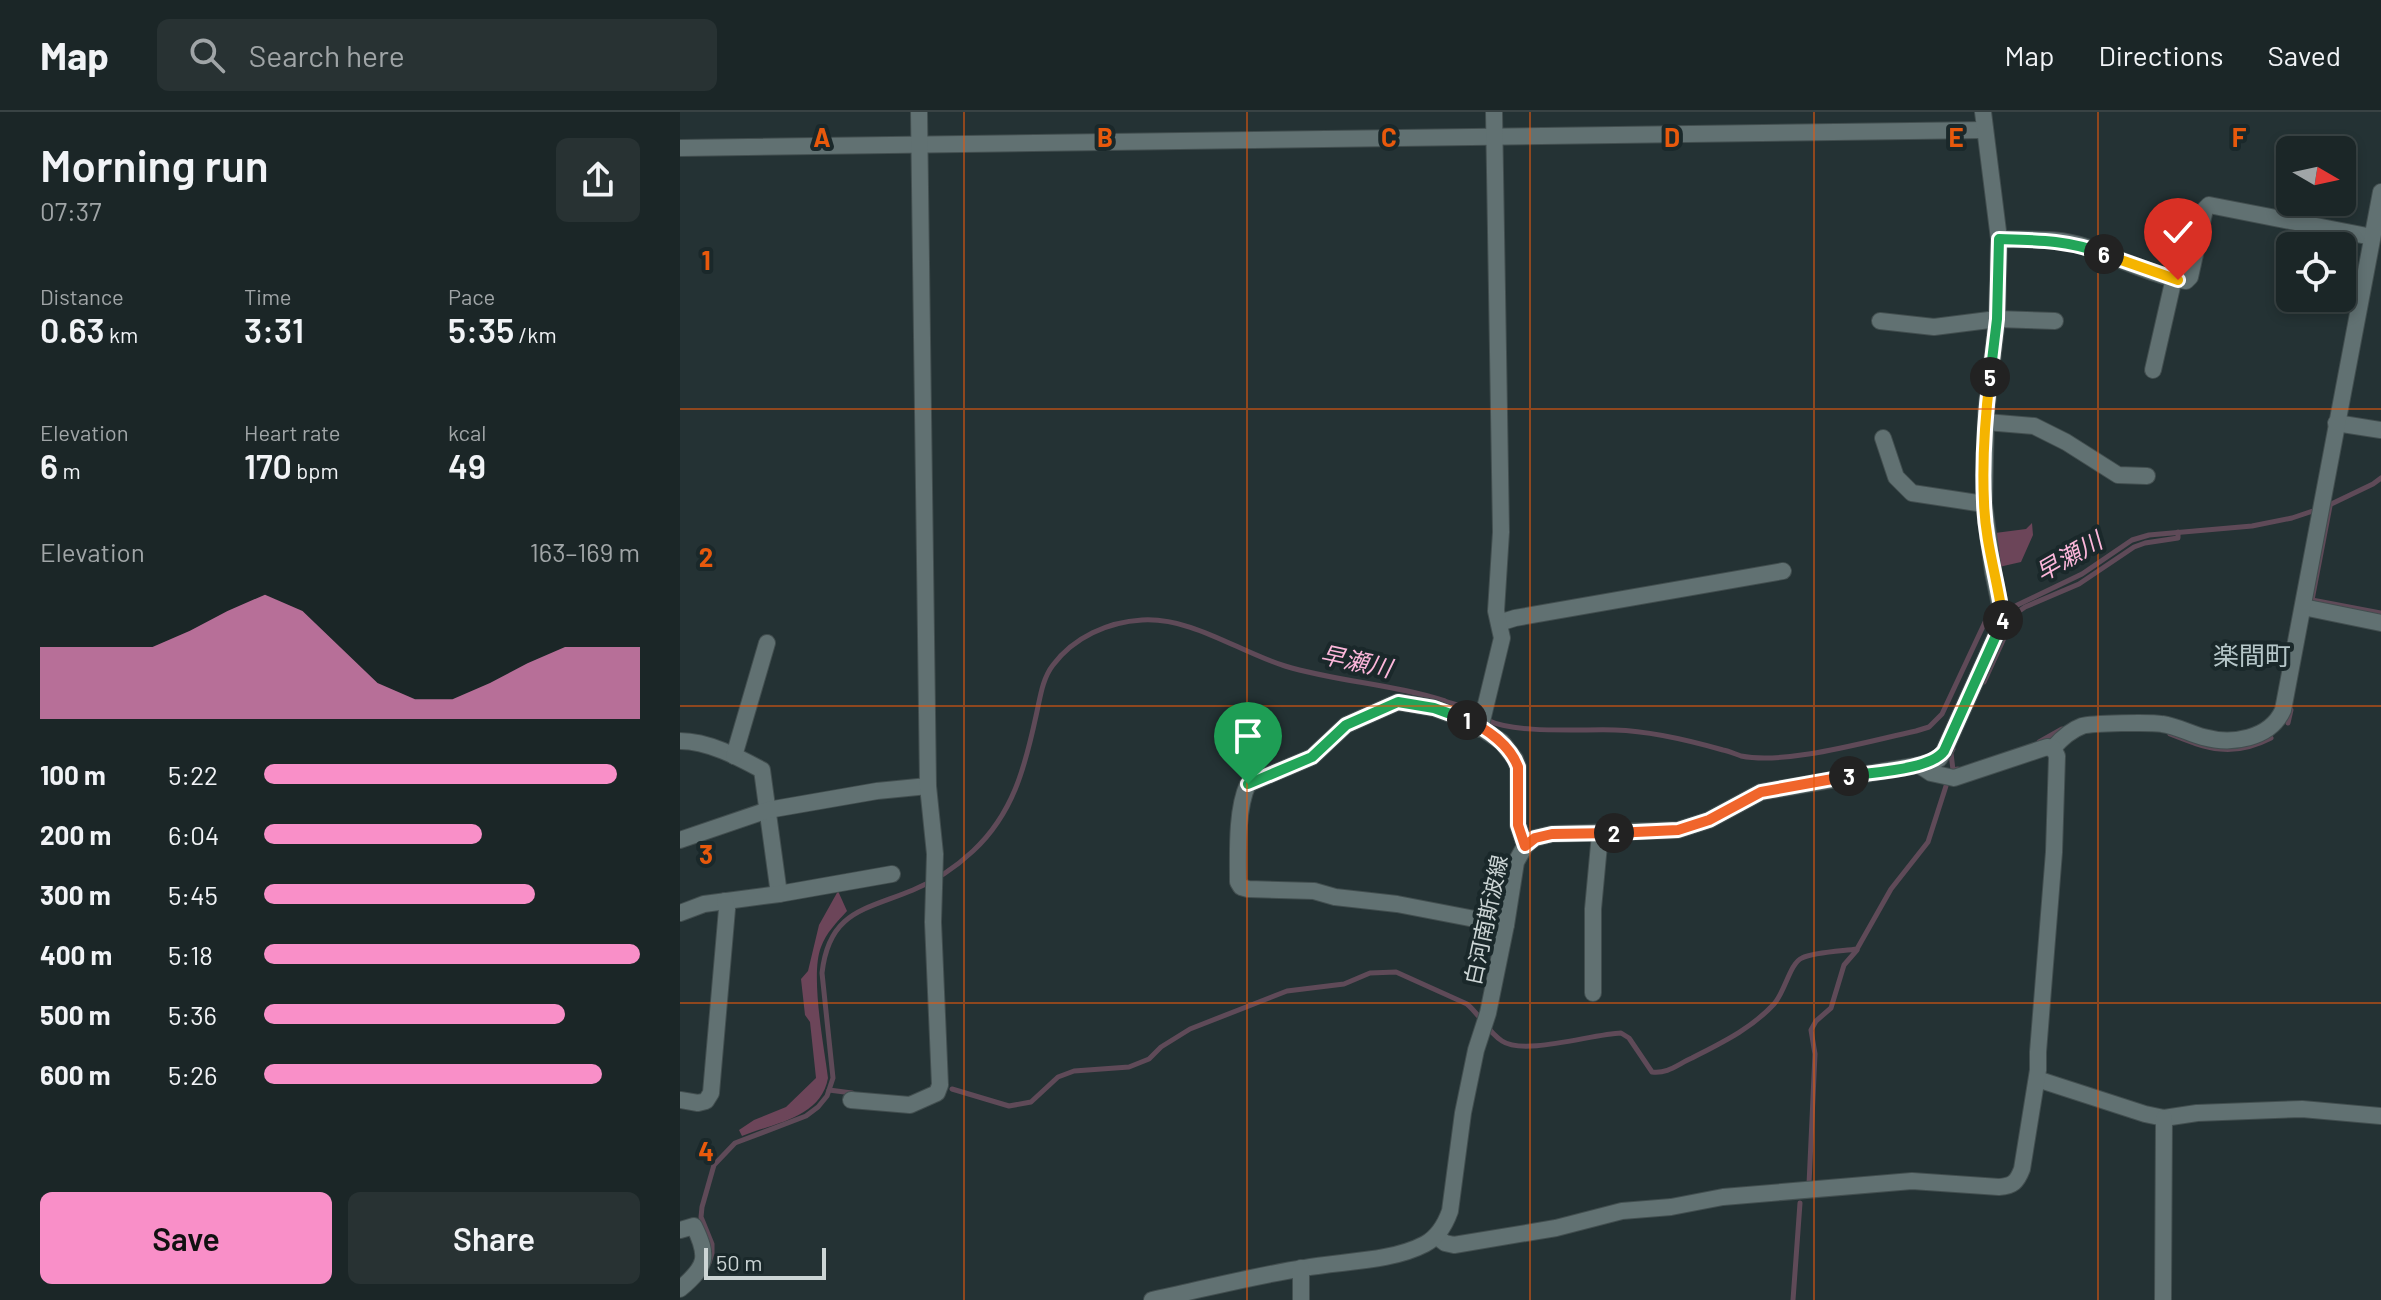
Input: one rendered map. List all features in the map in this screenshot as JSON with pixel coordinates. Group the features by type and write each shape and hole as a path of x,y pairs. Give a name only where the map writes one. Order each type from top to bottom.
{"street":[{"path":"851,1100 910,1105 937,1093 940,1085 933,922 935,866 928,786 919,112"},
{"path":"1482,721 1502,638 1496,611 1501,532 1494,112"},
{"path":"1883,438 1896,477 1912,493 1984,504 1986,422 1997,319 1999,239 1983,112"},
{"path":"680,148 1985,130"},
{"path":"2053,748 2064,736 2083,726 2159,723 2200,736 2239,739 2264,731 2273,725 2283,710 2381,192"},
{"path":"1999,239 2054,240 2083,246 2134,266 2186,281 2190,277 2205,209 2209,205 2372,237"},
{"path":"2153,370 2174,278"},
{"path":"1880,321 1934,327 1997,319 2055,321"},
{"path":"1986,422 2034,426 2118,475 2147,476"},
{"path":"2336,423 2381,430"},
{"name":"白河南斯波線","path":"1436,1236 1445,1225 1450,1211 1463,1113 1476,1050 1488,1013 1516,862 1525,846 1535,838 1552,834 1678,830 1709,820 1761,792 1939,759 2003,620 1984,504"},
{"path":"1499,623 1783,571"},
{"path":"2303,607 2381,623"},
{"path":"734,756 767,643"},
{"path":"1482,721 1472,722 1434,708 1398,702 1346,725 1312,757 1248,784 1243,794 1238,882 1248,889 1314,891 1506,925"},
{"path":"1482,721 1502,742 1518,767 1518,825 1525,846"},
{"path":"680,741 734,756 762,770 779,894"},
{"path":"1919,765 1931,773 1954,778 2047,747 2053,748"},
{"path":"1152,1300 1301,1268 1399,1254 1436,1236 1454,1245 1556,1228 1622,1211 1671,1207 1723,1197 1912,1181 2012,1186 2022,1169 2037,1079 2054,852 2057,756 2053,748"},
{"path":"680,840 768,810 877,791 928,786"},
{"path":"1593,993 1593,909 1600,834"},
{"path":"680,913 704,904 892,874"},
{"path":"680,1100 698,1103 706,1101 711,1093 726,923 725,901"},
{"path":"2037,1079 2164,1118 2197,1113 2302,1109 2381,1116"},
{"path":"2163,1300 2164,1118"},
{"path":"680,1230 694,1226 703,1246 703,1262 697,1273 680,1289"},
{"path":"1301,1268 1301,1300"}],"shaded area":[{"path":"2032,523 2033,535 2021,562 1999,567 1995,533 2026,529"},
{"path":"838,891 847,911 826,937 818,959 819,1011 828,1078 824,1091 806,1111 742,1136 739,1130 786,1107 816,1078 810,1022 805,1015 801,979 808,971 819,925"}],"waterway":[{"name":"早瀬川","path":"2325,507 2381,478"},
{"path":"2330,506 2312,600 2381,613"},
{"name":"早瀬川","path":"1487,720 1531,729 1642,732 1760,758 1828,751 1916,731 1929,727 1942,714 1986,620 2082,574 2132,540 2149,535 2252,526 2316,510"},
{"path":"1984,682 2015,614 2079,584 2134,547 2178,538 2178,532"},
{"name":"早瀬川","path":"709,1263 712,1244 701,1217 714,1165 735,1143 806,1116 827,1096 833,1078 822,973 832,937 852,916 945,873 987,837 1015,789 1046,676 1071,646 1117,624 1161,621 1197,630 1285,666 1425,695 1479,714"},
{"path":"2288,723 2291,710"},
{"path":"2039,742 2062,729"},
{"path":"2170,734 2220,749 2244,748 2271,738"},
{"path":"1953,749 1953,770 1958,769"},
{"path":"952,1089 1009,1106 1031,1102 1058,1077 1074,1071 1129,1067 1149,1059 1161,1047 1190,1029 1287,991 1344,984 1370,973 1396,972 1467,1004 1497,1037 1512,1045 1542,1045 1621,1033 1629,1038 1652,1072 1668,1070 1756,1021 1778,999 1794,966 1802,958 1857,949 1891,889 1928,842 1946,786"},
{"path":"1809,1184 1815,1054 1811,1030 1831,1008 1844,965 1857,950"},
{"path":"829,1090 852,1093"},
{"path":"1793,1300 1800,1203"}],"district":[{"name":"楽間町","path":"2252,656"}],"route":[{"path":"1248,784 1312,757 1346,725 1398,702 1434,708 1472,722 1502,742 1518,767 1518,825 1525,846 1535,838 1552,834 1678,830 1709,820 1761,792 1775,788 1919,765 1939,759 2003,620 1984,504 1986,413 1997,319 1999,239 2054,240 2083,246 2178,280"}]}
